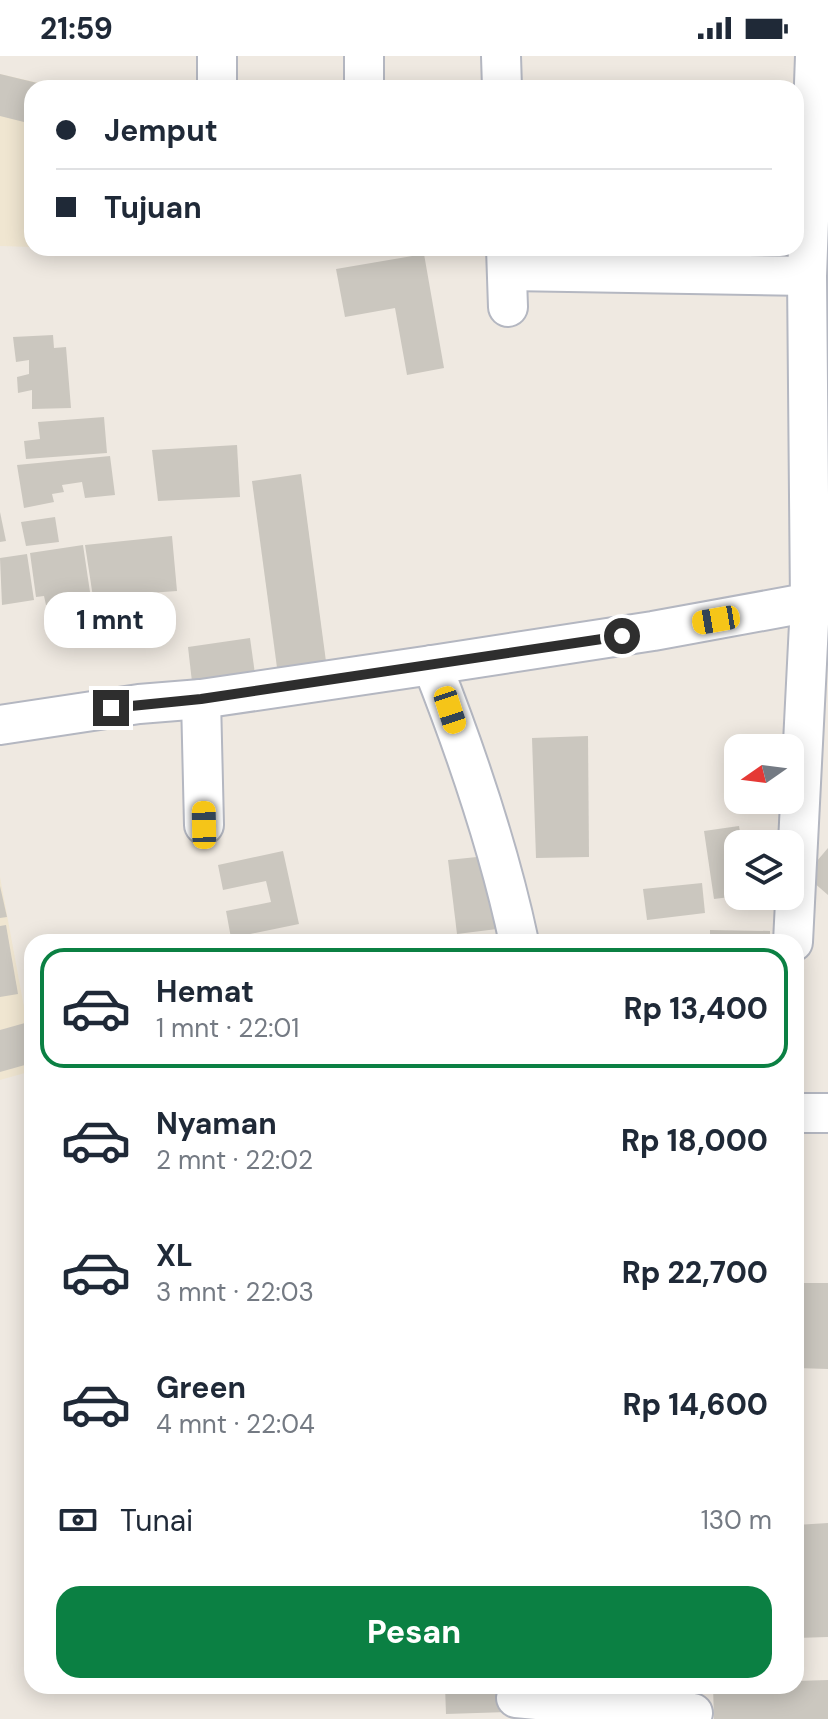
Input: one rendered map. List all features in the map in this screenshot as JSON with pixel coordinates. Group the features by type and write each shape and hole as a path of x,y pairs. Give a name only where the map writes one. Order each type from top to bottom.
{"street":[{"path":"217,56 217,80"},
{"path":"364,56 364,80"},
{"path":"501,56 502,80"},
{"path":"794,934 819,602 807,276 815,56"},
{"path":"507,275 807,276"},
{"path":"0,725 432,665 819,602"},
{"path":"432,665 450,710 509,894 517,934"},
{"path":"201,699 204,825"},
{"path":"804,1113 828,1113"},
{"path":"516,1698 597,1712 694,1706"}],"shaded area":[{"path":"0,74 26,80 24,247 0,246"},
{"path":"0,877 24,1007 24,1073 0,1080"}],"building":[{"path":"0,74 25,80 24,122 0,116"},
{"path":"424,256 444,368 407,375 395,308 345,317 336,269"},
{"path":"53,335 54,348 66,347 71,408 32,409 32,390 18,393 17,377 29,374 29,360 16,362 13,337"},
{"path":"104,417 107,453 26,459 24,441 40,439 38,422"},
{"path":"237,445 240,497 158,501 152,450"},
{"path":"110,456 115,495 85,498 82,482 62,485 64,492 52,494 54,502 24,508 17,465"},
{"path":"301,474 327,669 278,675 252,481"},
{"path":"0,512 6,541 0,542"},
{"path":"55,517 59,542 26,546 21,522"},
{"path":"172,536 177,591 93,597 85,545"},
{"path":"83,545 90,592 61,596 64,603 46,605 44,596 36,597 30,553"},
{"path":"27,554 34,600 2,605 0,558"},
{"path":"250,638 255,674 192,682 188,647"},
{"path":"588,736 589,857 536,858 532,738"},
{"path":"739,826 740,830 724,830 724,898 714,899 704,831"},
{"path":"828,848 828,895 805,875"},
{"path":"283,851 299,924 250,934 230,934 226,911 271,902 266,881 223,890 218,865"},
{"path":"496,855 505,928 457,934 448,860"},
{"path":"702,883 705,913 647,920 643,889"},
{"path":"0,886 7,917 0,918"},
{"path":"6,925 18,994 0,997 0,926"},
{"path":"710,930 770,931 770,934 710,934"},
{"path":"24,1023 24,1065 0,1072 0,1030"},
{"path":"804,1283 828,1283 828,1369 804,1368"},
{"path":"828,1523 828,1637 804,1638 804,1524"},
{"path":"828,1680 828,1719 714,1719 713,1694 804,1694 804,1681"},
{"path":"445,1694 507,1694 508,1712 446,1714"}],"route":[{"path":"111,708 201,699 622,636"}]}
